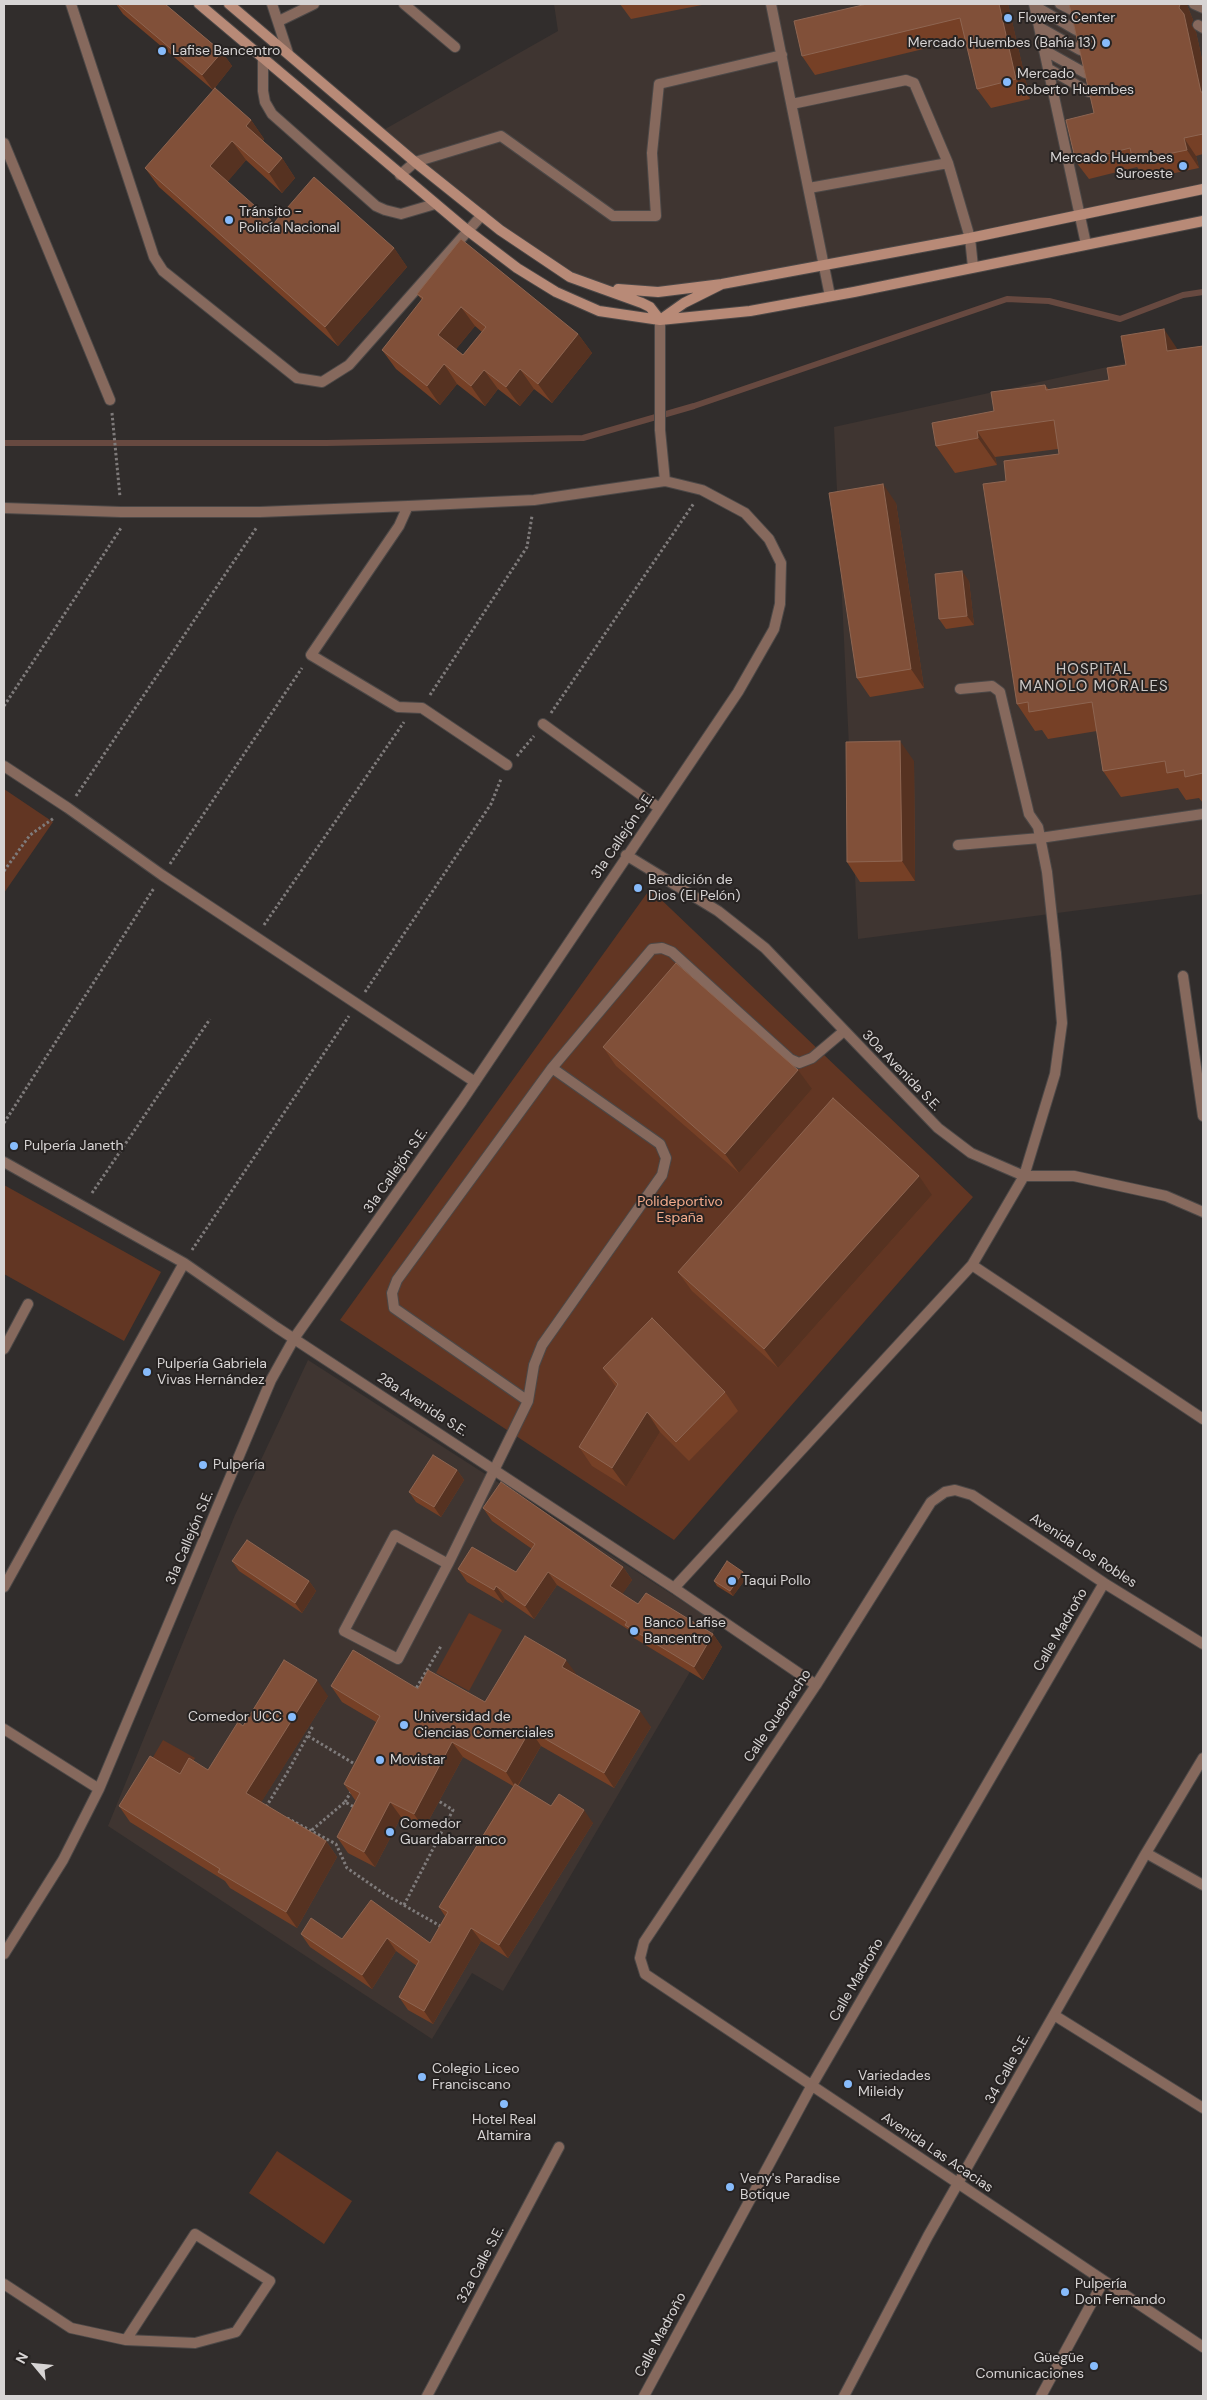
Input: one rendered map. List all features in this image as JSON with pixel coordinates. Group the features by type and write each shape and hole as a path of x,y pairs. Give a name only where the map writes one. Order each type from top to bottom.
{"main road":[{"path":"199,4 467,230 517,268 556,292 599,311 660,320 750,311 1203,221"},
{"path":"229,4 415,162 539,258 570,277 642,302 660,320"},
{"path":"604,289 658,292 722,284 970,238 1203,189"},
{"path":"660,320 684,303 722,284"}],"street":[{"path":"71,4 154,257 163,271 297,378 322,382 349,365 482,215"},
{"path":"272,4 288,54"},
{"path":"279,21 314,4"},
{"path":"404,4 455,47"},
{"path":"771,4 830,296"},
{"path":"1060,4 1072,10"},
{"path":"1194,4 1203,8"},
{"path":"1034,5 1086,244"},
{"path":"1034,5 1076,30"},
{"path":"1039,27 1080,50"},
{"path":"1044,50 1085,73"},
{"path":"400,175 415,162 501,136 613,216 656,216 652,154 659,84 782,55"},
{"path":"263,57 263,91 265,102 272,114 376,206 401,214 436,204"},
{"path":"1048,69 1089,92"},
{"path":"792,104 906,80 914,83 948,163 970,238 973,267"},
{"path":"4,143 110,400"},
{"path":"809,188 948,163"},
{"path":"4,508 121,512 260,512 408,506 534,500 665,481 660,430 660,320"},
{"name":"31a Callejón S.E.","path":"5,1948 63,1860 99,1789 271,1380 294,1337 475,1082 626,855 738,692 774,628 780,604 781,563 769,539 745,513 702,490 665,481"},
{"path":"408,506 399,526 311,655 398,708 422,708 507,765"},
{"path":"674,1588 972,1265 1024,1176 1056,1066 1062,1023 1047,872 1038,827 1029,814 1000,692 992,686 960,689"},
{"path":"543,724 659,808"},
{"path":"4,766 68,808 255,938 475,1082"},
{"path":"958,845 1040,838 1203,814"},
{"name":"30a Avenida S.E.","path":"626,855 718,911 765,948 938,1128 970,1153 1024,1176 1074,1176 1100,1181 1166,1196 1203,1212"},
{"path":"528,1401 394,1308 392,1293 397,1280 552,1068 652,949 662,948 672,952 790,1059 799,1063 812,1058 844,1031"},
{"path":"1183,976 1203,1116"},
{"path":"448,1564 395,1535 344,1631 398,1659 448,1564 528,1401 534,1365 542,1345 662,1175 666,1158 660,1144 552,1068"},
{"name":"28a Avenida S.E.","path":"4,1162 184,1262 276,1327 294,1337 674,1588 816,1685"},
{"path":"4,1587 184,1262"},
{"path":"972,1265 1203,1419"},
{"path":"4,1350 28,1304"},
{"name":"Avenida Los Robles","path":"944,1492 955,1490 972,1495 1104,1583 1203,1644"},
{"name":"Calle Quebracho","path":"640,1958 644,1942 816,1685 931,1502 944,1492"},
{"name":"Calle Madroño","path":"644,2396 812,2085 1104,1583"},
{"path":"4,1729 99,1789"},
{"name":"34 Calle S.E.","path":"844,2396 928,2236 1146,1853 1203,1758"},
{"path":"1146,1853 1203,1885"},
{"name":"Avenida Las Acacias","path":"640,1958 645,1974 1203,2347"},
{"path":"1054,2015 1203,2108"},
{"name":"32a Calle S.E.","path":"427,2396 559,2147"},
{"path":"4,2284 71,2328 126,2340 195,2343 236,2332 270,2281 195,2234 126,2340"},
{"path":"1041,2396 1104,2282"}],"path":[{"path":"4,706 121,527 112,416"},
{"path":"507,765 527,747 702,490"},
{"path":"422,708 527,547 534,500"},
{"path":"4,871 30,835 68,808 256,532 260,512"},
{"path":"255,938 407,717 408,708"},
{"path":"83,1206 210,1019"},
{"path":"413,1694 441,1646"},
{"path":"266,1807 314,1726"},
{"path":"308,1736 363,1769"},
{"path":"311,1831 345,1802 354,1786"},
{"path":"404,1905 453,1810 431,1797"},
{"path":"345,1802 363,1811"},
{"path":"257,1803 273,1811"},
{"path":"281,1815 336,1844 346,1868 404,1905 442,1927 447,1919"},
{"path":"339,1853 344,1844"}],"shaded area":[{"name":"Mercado Roberto Huembes","path":"554,4 1203,4 1203,188 970,238 658,292 604,289 539,258 380,132 558,31"},
{"path":"1203,346 1203,894 858,939 834,427"},
{"name":"Universidad de Ciencias Comerciales","path":"308,1360 718,1624 503,1991 472,1973 432,2039 108,1826 235,1515"}],"green space":[{"path":"4,789 53,822 4,893"},
{"name":"Polideportivo España","path":"650,889 973,1197 674,1540 340,1320"},
{"path":"4,1185 161,1272 124,1341 4,1274"},
{"path":"469,1613 502,1630 469,1691 436,1673"},
{"path":"163,1740 195,1758 182,1782 149,1764"},
{"path":"277,2151 352,2201 324,2244 249,2193"}],"building":[{"path":"118,4 165,4 222,52 202,75"},
{"path":"867,4 999,4 1016,79 977,89 960,18 802,56 794,21"},
{"path":"1069,4 1180,4 1179,8 1184,14 1201,92 1203,92 1203,134 1184,138 1187,150 1133,161 1130,148 1076,162 1066,120 1094,113"},
{"name":"Tránsito - Policía Nacional","path":"215,88 251,120 246,126 282,158 269,173 232,141 210,166 274,223 314,177 394,248 325,327 145,168"},
{"path":"461,239 578,334 538,384 520,369 506,387 484,370 471,386 444,364 427,386 382,350 423,298 417,294","holes":["461,307 486,327 463,355 438,335"]},
{"path":"1164,329 1167,351 1203,346 1203,773 1185,777 1184,770 1167,773 1165,761 1103,771 1092,702 1029,712 1028,702 1017,704 983,484 1006,481 1004,461 1059,454 1054,420 977,431 978,438 936,446 932,423 994,411 991,392 1045,385 1046,390 1109,380 1107,368 1126,365 1121,336"},
{"path":"883,484 911,669 857,678 829,493"},
{"path":"962,571 967,616 939,619 935,574"},
{"path":"900,741 902,861 847,862 846,742"},
{"path":"676,963 798,1070 725,1154 603,1047"},
{"name":"Polideportivo España","path":"833,1098 919,1176 764,1349 678,1272"},
{"path":"652,1318 725,1392 676,1442 647,1412 612,1468 579,1447 618,1384 603,1368"},
{"path":"433,1455 457,1470 434,1507 409,1492"},
{"path":"501,1482 623,1567 610,1586 638,1604 646,1593 713,1634 694,1667 625,1625 627,1622 548,1572 525,1606 496,1586 494,1590 458,1569 472,1547 516,1572 535,1544 483,1508"},
{"path":"247,1540 309,1581 295,1603 232,1561"},
{"name":"Taqui Pollo","path":"727,1561 743,1572 730,1591 714,1581"},
{"path":"525,1636 566,1660 562,1667 640,1711 604,1773 530,1730 506,1772 452,1742 414,1814 390,1802 364,1852 337,1837 360,1793 344,1784 380,1716 331,1686 353,1650 418,1689 428,1670 485,1702"},
{"path":"284,1660 317,1680 246,1793 326,1841 286,1912 218,1872 220,1869 119,1806 150,1756 180,1774 189,1758 208,1770 238,1722 243,1726"},
{"path":"515,1784 551,1806 559,1794 584,1810 499,1945 471,1928 424,2011 399,1997 419,1961 387,1938 362,1975 301,1934 311,1918 342,1939 371,1900 430,1943 448,1912 439,1907"}],"waterway":[{"path":"4,443 326,443 583,438 694,406 1007,299 1049,301 1120,319 1183,295 1203,292"}],"place":[{"name":"Flowers Center","path":"1008,18"},
{"name":"Mercado Huembes (Bahía 13)","path":"1106,43"},
{"name":"Lafise Bancentro","path":"162,51"},
{"name":"Mercado Roberto Huembes","path":"1007,82"},
{"name":"Mercado Huembes Suroeste","path":"1183,166"},
{"name":"Tránsito - Policía Nacional","path":"229,220"},
{"name":"Bendición de Dios (El Pelón)","path":"638,888"},
{"name":"Pulpería Janeth","path":"14,1146"},
{"name":"Pulpería Gabriela Vivas Hernández","path":"147,1372"},
{"name":"Pulpería","path":"203,1465"},
{"name":"Taqui Pollo","path":"732,1581"},
{"name":"Banco Lafise Bancentro","path":"634,1631"},
{"name":"Comedor UCC","path":"292,1717"},
{"name":"Universidad de Ciencias Comerciales","path":"404,1725"},
{"name":"Movistar","path":"380,1760"},
{"name":"Comedor Guardabarranco","path":"390,1832"},
{"name":"Colegio Liceo Franciscano","path":"422,2077"},
{"name":"Variedades Mileidy","path":"848,2084"},
{"name":"Hotel Real Altamira","path":"504,2104"},
{"name":"Veny's Paradise Botique","path":"730,2187"},
{"name":"Pulpería Don Fernando","path":"1065,2292"},
{"name":"Güegüe Comunicaciones","path":"1094,2366"}],"district":[{"name":"HOSPITAL MANOLO MORALES","path":"1094,678"}]}
